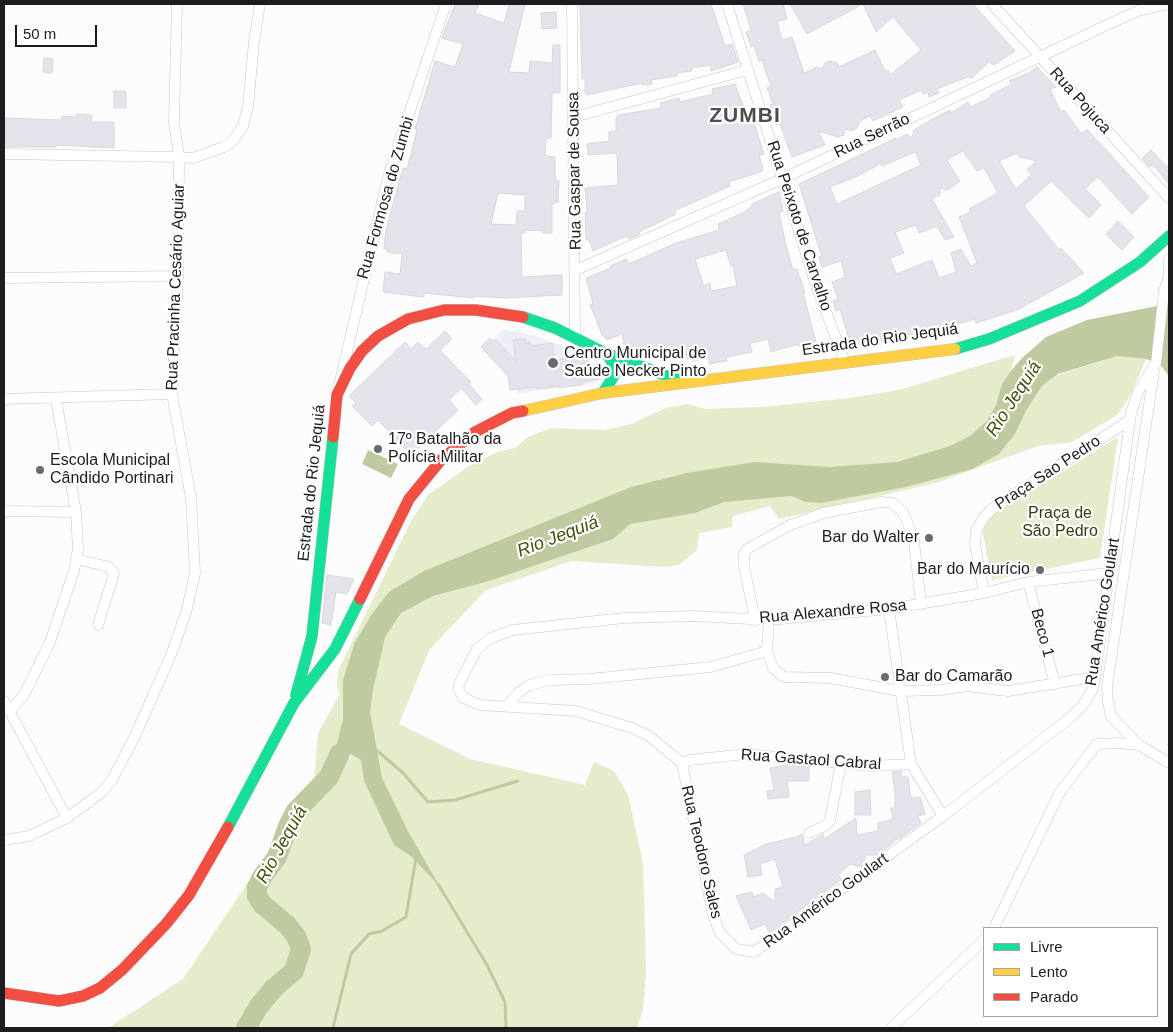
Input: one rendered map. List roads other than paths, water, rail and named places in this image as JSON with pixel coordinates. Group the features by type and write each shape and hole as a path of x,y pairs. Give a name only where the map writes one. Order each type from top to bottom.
{"main road":[{"name":"Estrada do Rio Jequiá","path":"4,993 59,1001 83,996 100,988 122,970 189,895 212,858 294,703 335,650 409,499 440,460 475,432 512,413 603,393 687,384 953,348 1013,330 1046,317 1090,295 1140,262 1169,236"},
{"name":"Estrada do Rio Jequiá","path":"294,703 312,636 337,395 350,368 362,351 378,336 408,319 430,312 476,310 508,315 555,328 607,354 687,384"},
{"path":"603,393 615,374 613,360 607,354"},
{"path":"312,636 322,647 335,650"}],"street":[{"name":"Rua Pracinha Cesário Aguiar","path":"4,840 29,836 68,818 102,792 116,774 156,692 187,609 195,573 189,480 172,394 178,276 179,157 174,122 177,4"},
{"path":"4,154 193,158 224,147 233,141 243,126 248,108 254,42 260,4"},
{"name":"Rua Formosa do Zumbi","path":"337,395 344,355 389,173 446,4"},
{"name":"Rua Gaspar de Sousa","path":"572,4 576,270 575,338"},
{"name":"Rua Peixoto de Carvalho","path":"727,4 746,70 784,178 817,288 845,362"},
{"name":"Rua Pojuca","path":"992,4 1169,198"},
{"name":"Rua Serrão","path":"576,270 784,178 1039,56 1140,10 1169,4"},
{"path":"574,117 746,70"},
{"name":"Rua Américo Goulart","path":"750,953 760,949 943,816 1070,718 1089,696 1096,677 1130,420 1134,401 1156,366 1164,291 1169,276 1169,259"},
{"path":"4,278 178,276"},
{"path":"1156,366 1107,688 1111,716 1139,745 1169,763"},
{"path":"4,400 56,400 172,394"},
{"path":"10,711 24,695 50,642 78,550 76,512 56,400"},
{"name":"Praça Sao Pedro","path":"984,593 975,544 976,531 983,518 994,508 1130,420"},
{"path":"755,620 744,566 744,555 747,549 790,525 824,513 881,502 888,502 897,506 907,521 914,542 921,604"},
{"path":"4,511 76,512"},
{"path":"76,559 109,567 114,574 98,625"},
{"name":"Rua Alexandre Rosa","path":"508,706 480,705 470,702 458,688 477,649 491,638 513,630 624,618 694,616 769,620 889,609 984,593 1028,582 1110,573"},
{"name":"Beco 1","path":"1028,582 1055,684"},
{"path":"889,609 911,764 943,816"},
{"path":"769,620 767,651 773,668 784,677 830,678 900,691 941,690 966,686 1008,691 1096,677"},
{"path":"508,706 518,693 529,685 551,680 589,679 711,667 767,651"},
{"path":"4,701 68,818"},
{"path":"508,706 576,711 601,718 649,736 682,764"},
{"path":"994,927 1060,792 1096,744 1139,745"},
{"name":"Rua Gastaol Cabral","path":"682,764 690,760 745,754 871,766 911,764"},
{"path":"809,832 825,826 830,820 840,763"},
{"name":"Rua Teodoro Sales","path":"682,764 713,915 720,933 736,949 750,953"},
{"path":"891,1028 983,941"}],"water":[{"path":"1169,293 1169,376 1159,363 1146,359 1117,356 1058,374 1042,386 1026,411 1015,434 999,454 973,469 906,487 821,503 805,502 792,496 724,502 695,513 630,524 613,539 489,581 433,596 401,613 385,637 370,712 382,778 408,831 440,887 412,857 394,845 364,781 361,760 351,754 329,777 343,719 343,680 355,642 372,614 389,592 424,571 631,487 687,473 754,462 830,467 897,462 950,446 970,436 987,421 996,405 1002,384 1010,372 1022,358 1046,337 1087,320 1167,304"},
{"path":"368,450 398,464 391,478 362,464"}],"waterway":[{"path":"374,748 403,773 428,802 455,800 518,781"},
{"name":"Rio Jequiá","path":"246,1028 259,1006 274,988 294,971 301,949 296,936 287,925 262,904 257,896 257,887 277,857 288,826 296,811 329,777 340,753"},
{"path":"333,1028 351,954 369,934 382,931 406,917 416,858"},
{"path":"438,884 487,965 505,1002 506,1028"}],"place":[{"name":"Centro Municipal de Saúde Necker Pinto","path":"553,363"},
{"name":"17º Batalhão da Polícia Militar","path":"378,449"},
{"name":"Escola Municipal Cândido Portinari","path":"40,470"},
{"name":"Bar do Walter","path":"929,538"},
{"name":"Bar do Maurício","path":"1040,570"},
{"name":"Bar do Camarão","path":"885,677"}],"district":[{"name":"ZUMBI","path":"745,116"}],"park label":[{"name":"Praça de São Pedro","path":"1060,523"}]}
